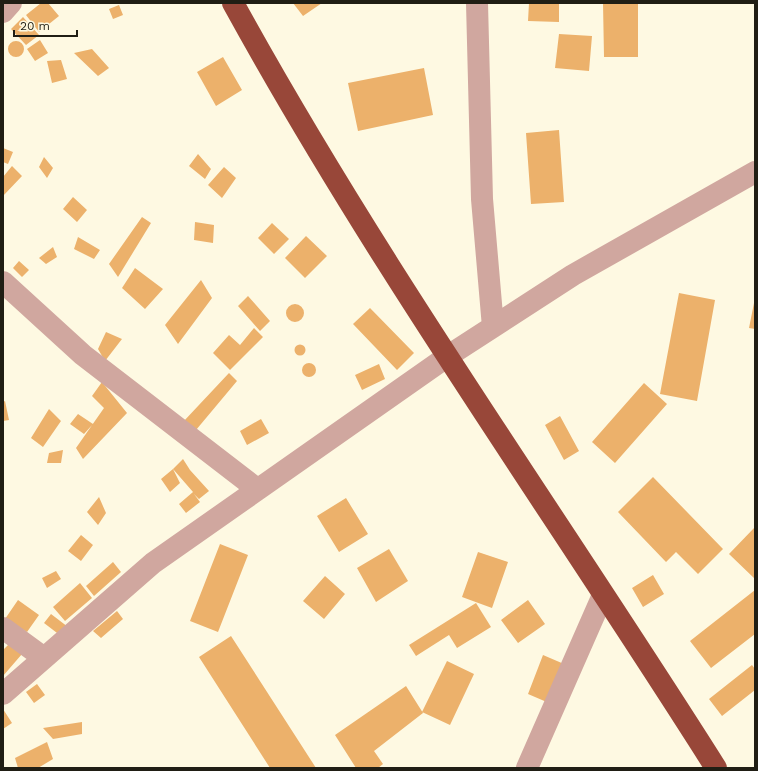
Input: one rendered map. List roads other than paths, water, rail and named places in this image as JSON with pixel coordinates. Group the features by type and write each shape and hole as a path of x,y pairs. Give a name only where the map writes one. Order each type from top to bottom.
{"highway":[{"path":"233,3 272,74 448,356 716,768"}],"street":[{"path":"3,12 11,3"},
{"path":"477,3 482,199 494,327"},
{"path":"3,694 153,563 448,356 573,275 755,172"},
{"path":"3,282 83,355 258,489"},
{"path":"527,768 603,595"},
{"path":"3,628 44,658"}]}
